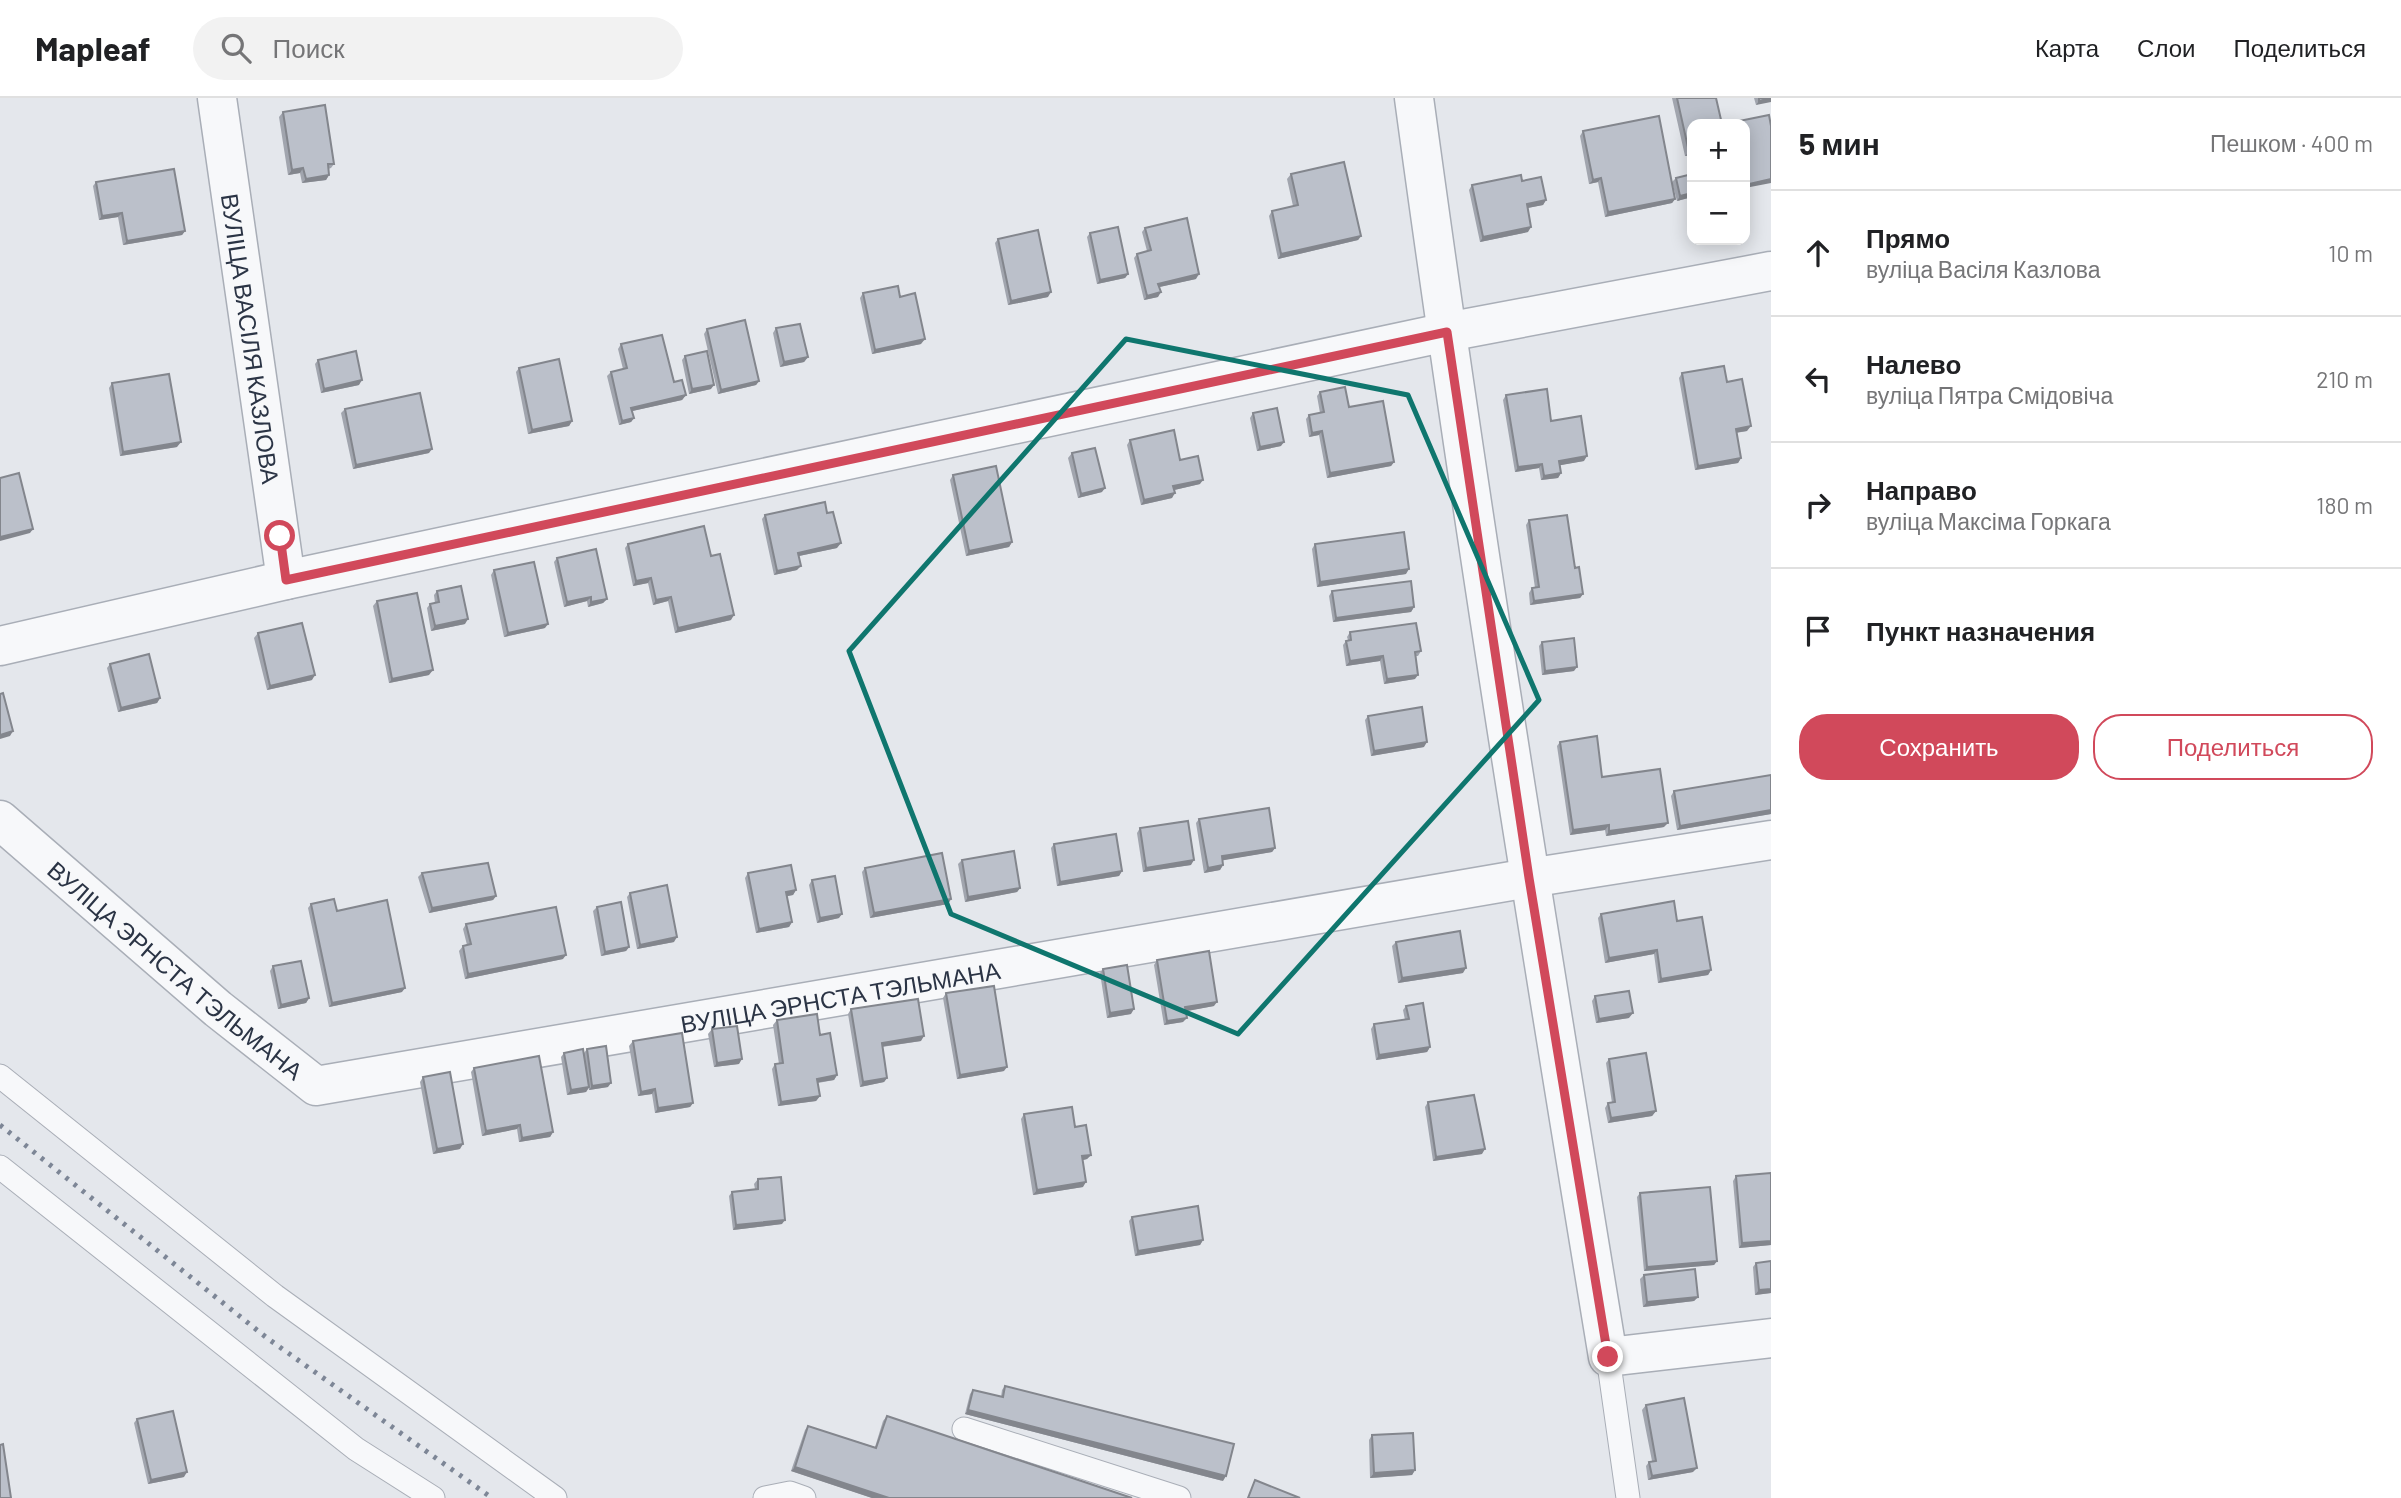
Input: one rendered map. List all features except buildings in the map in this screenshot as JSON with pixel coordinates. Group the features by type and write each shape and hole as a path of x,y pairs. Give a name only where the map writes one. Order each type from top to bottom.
{"street":[{"name":"ВУЛІЦА ВАСІЛЯ КАЗЛОВА","path":"217,98 286,580"},
{"path":"1414,98 1529,878 1608,1357 1771,1338"},
{"path":"0,646 286,580 1447,332 1771,271"},
{"name":"ВУЛІЦА ЭРНСТА ТЭЛЬМАНА","path":"0,820 218,1009 316,1086 1529,878 1771,840"}],"lane":[{"path":"0,1076 275,1296 555,1498"},
{"path":"0,1167 120,1265 356,1449 433,1498"},
{"path":"1608,1357 1628,1498"},
{"path":"964,1429 1179,1498"},
{"path":"765,1498 790,1493 804,1498"}],"highlighted area":[{"path":"1126,339 1408,395 1539,700 1238,1034 951,914 849,651"}],"railway":[{"path":"0,1125 267,1338 492,1498"}],"route":[{"path":"280,536 286,580 1447,332 1529,878 1608,1357"}]}
